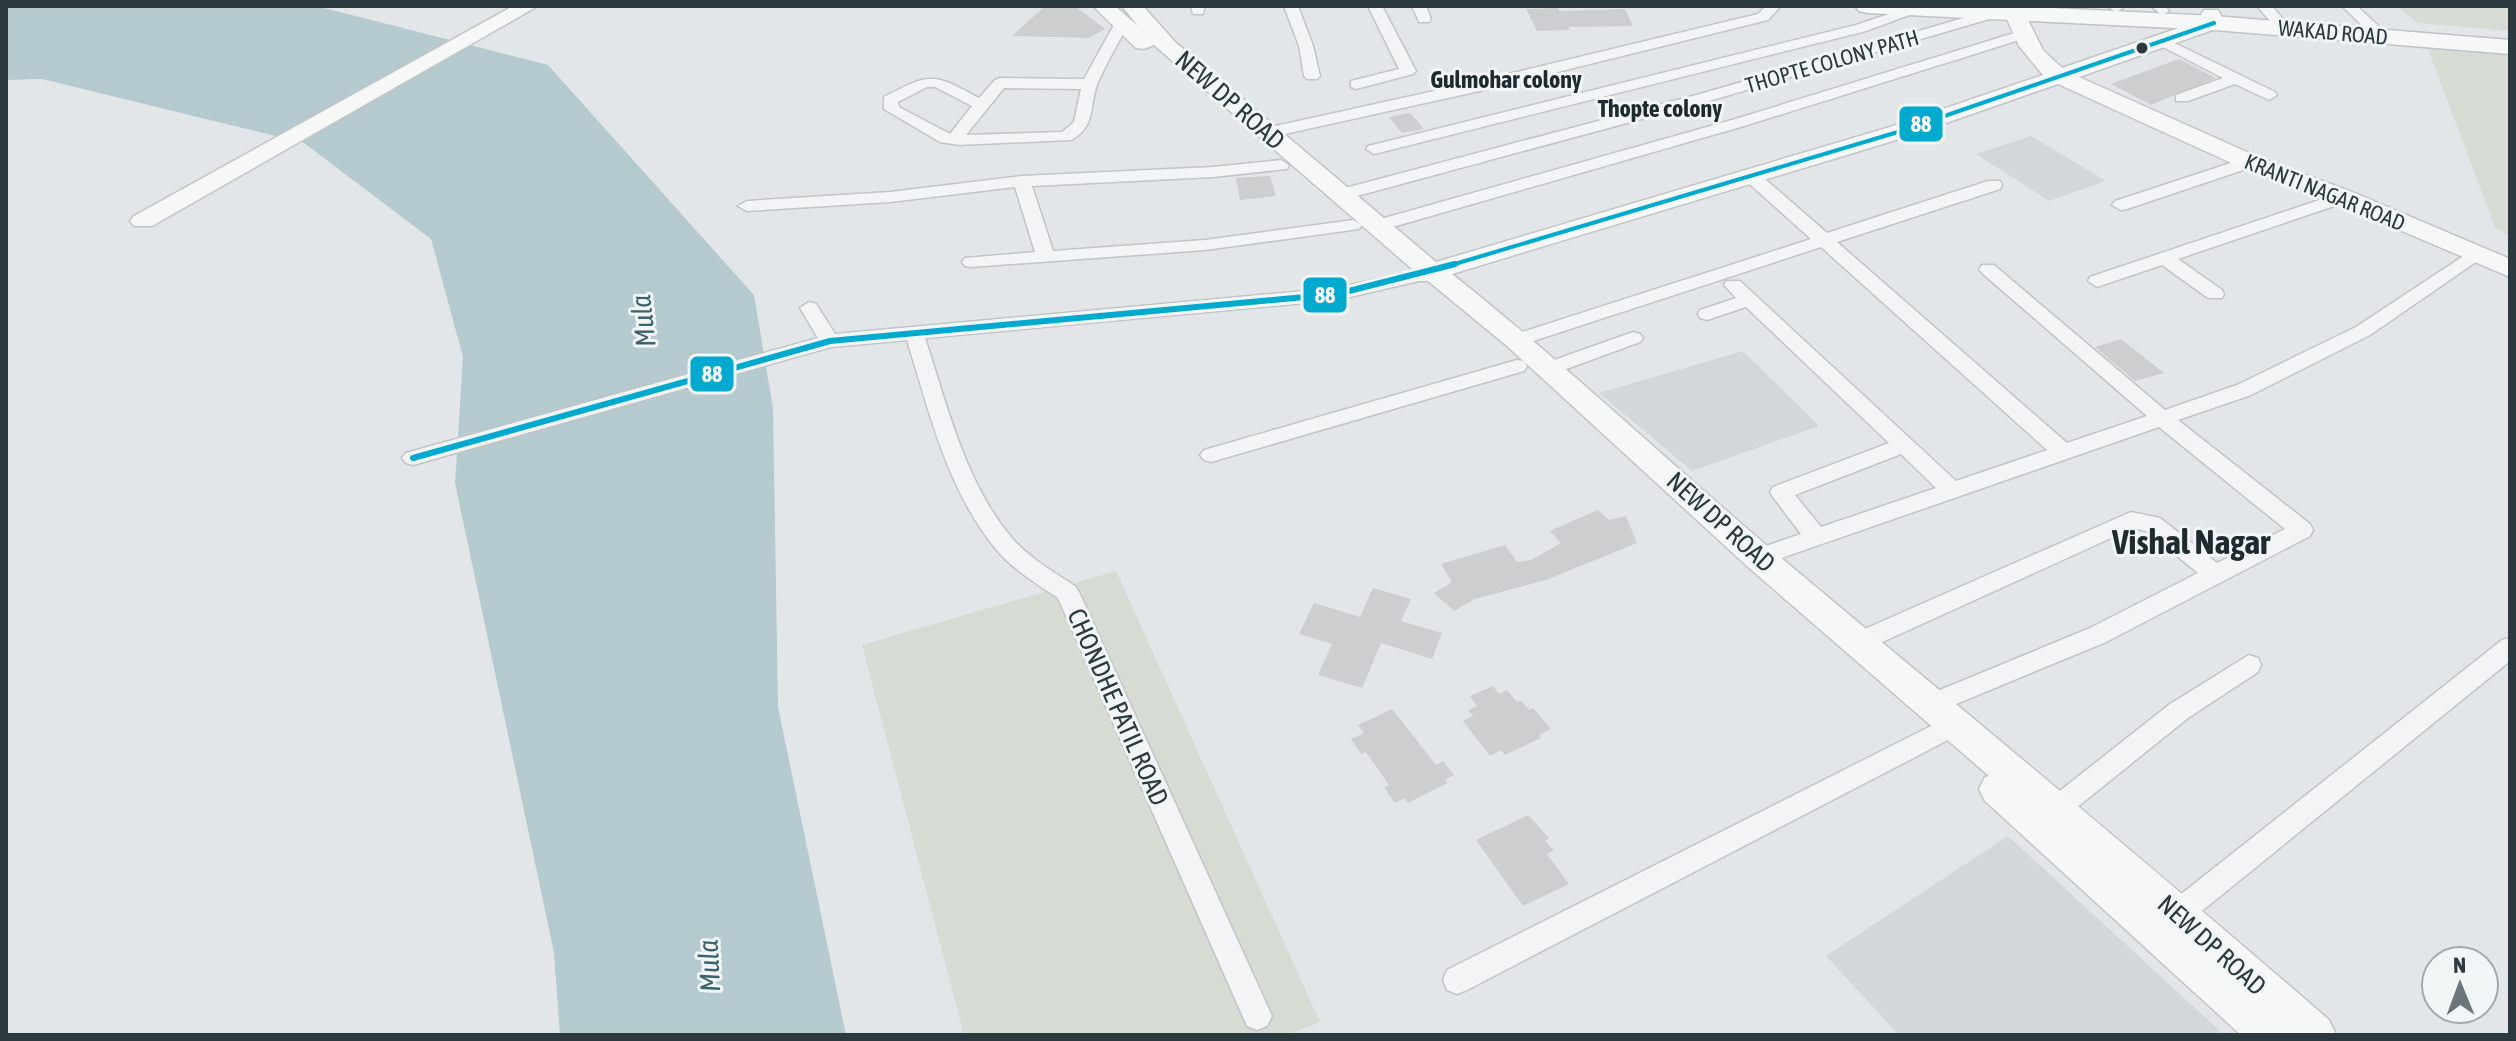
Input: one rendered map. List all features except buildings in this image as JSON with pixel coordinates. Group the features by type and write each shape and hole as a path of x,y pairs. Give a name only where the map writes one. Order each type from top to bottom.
{"main road":[{"path":"491,6 137,213 528,6"},
{"name":"WAKAD ROAD","path":"1867,6 2012,16 2212,19 2510,38"},
{"name":"WAKAD ROAD","path":"2057,6 2160,8 2212,19 2270,12 2376,31 2510,47"},
{"name":"NEW DP ROAD","path":"1119,12 1167,47 1340,195 1364,225"},
{"name":"NEW DP ROAD","path":"1119,12 1281,165 1364,225 1517,353 2168,922 2314,1035"},
{"name":"KRANTI NAGAR ROAD","path":"2012,16 2032,54 2042,65 2061,77 2249,162 2343,197 2510,269"},
{"path":"1423,274 1898,132 2162,41 2212,19"},
{"name":"NEW DP ROAD","path":"1517,353 1550,369 1759,557 1859,642 1934,719 2056,809 2168,922 2273,1035"}],"street":[{"path":"1291,6 1306,46 1312,76"},
{"path":"1356,84 1408,71 1375,6"},
{"path":"1267,133 1689,41 1763,17 1774,6"},
{"path":"2349,6 2376,31"},
{"path":"1374,149 1861,28 1921,8"},
{"path":"981,105 938,82 930,81 890,100 892,109 940,137 969,142 1065,137 1076,132 1082,124 1089,84 1119,12"},
{"path":"971,262 1205,245 1364,225 1465,181 1753,118 2012,16"},
{"name":"THOPTE COLONY PATH","path":"1340,195 1465,181 1869,51 2012,16"},
{"path":"2162,41 2269,95"},
{"path":"2182,98 2236,79"},
{"path":"959,140 958,133 1000,83 1089,84"},
{"path":"1484,85 1536,108"},
{"path":"2121,205 2249,162"},
{"path":"747,206 890,197 1022,181 1213,172 1281,165"},
{"path":"1751,176 2063,452"},
{"path":"1022,181 1046,257"},
{"path":"1211,455 1517,353 1823,239 1994,185"},
{"path":"2097,281 2343,197"},
{"path":"1759,557 2244,390 2363,331 2477,255"},
{"path":"2164,258 2215,294"},
{"path":"1457,980 1934,719 2302,530 2163,419 1988,269"},
{"path":"413,458 830,341 1337,294 1423,274"},
{"path":"1733,285 1951,489"},
{"path":"1707,314 1749,300"},
{"path":"809,308 830,341"},
{"name":"CHONDHE PATIL ROAD","path":"914,333 954,450 990,527 1024,564 1067,592 1257,1016"},
{"path":"1550,369 1633,338"},
{"path":"1816,537 1781,492 1903,445"},
{"path":"1859,642 2131,520 2152,524 2216,575"},
{"path":"2168,922 2510,647"},
{"path":"2056,809 2179,711 2249,665"}],"shaded area":[{"path":"2397,6 2510,6 2510,31 2418,23"},
{"path":"2426,44 2510,52 2510,236 2495,227"},
{"path":"2031,136 2106,181 2049,201 1976,154"},
{"path":"1743,351 1819,426 1692,471 1599,393"},
{"path":"1116,571 1320,1022 1286,1035 964,1035 862,645"},
{"path":"2008,836 2220,1031 2215,1035 1899,1035 1826,956"}],"water":[{"name":"Mula","path":"6,6 316,6 548,65 754,295 773,408 778,707 846,1035 560,1035 554,953 455,483 463,357 431,239 304,143 42,79 6,80"}],"transit line":[{"name":"88","path":"413,458 830,341 1337,294 1413,277 1898,132 2214,23"}],"district":[{"name":"Gulmohar colony","path":"1506,79"},
{"name":"Thopte colony","path":"1660,108"},
{"name":"Vishal Nagar","path":"2191,541"}]}
